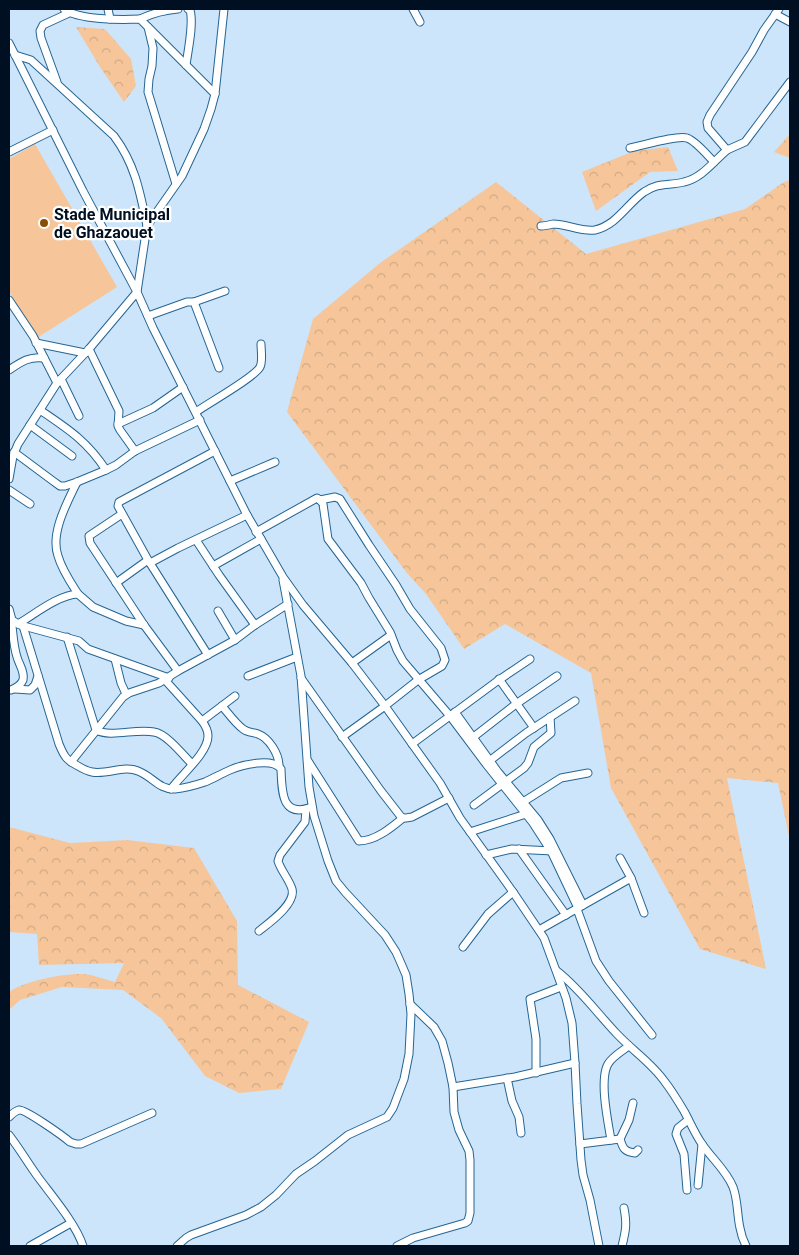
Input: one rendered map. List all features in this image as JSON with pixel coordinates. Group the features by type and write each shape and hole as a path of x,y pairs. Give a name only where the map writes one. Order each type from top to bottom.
{"street":[{"path":"108,9 110,19"},
{"path":"58,84 40,31 43,26 66,11 110,19 140,19 151,11 178,9"},
{"path":"186,65 191,20 191,13 188,9"},
{"path":"146,226 176,184 190,160 204,129 215,94 224,9"},
{"path":"413,9 420,22"},
{"path":"727,150 708,128 708,120 777,11 790,22"},
{"path":"140,19 215,94"},
{"path":"147,25 153,48 148,92 176,184"},
{"path":"9,43 125,272 137,292 214,451 260,539 300,601 352,663 440,783 460,818 539,930 546,944 557,970 572,1023 583,1175 599,1246"},
{"path":"9,479 12,455 59,381 137,292 146,226 141,195 130,160 114,136 31,60 15,54"},
{"path":"541,226 554,224 585,230 596,229 612,222 642,193 654,186 685,182 705,171 727,150 745,142 790,82"},
{"path":"9,152 53,130"},
{"path":"630,148 686,138 693,142 714,162"},
{"path":"148,316 225,291"},
{"path":"9,300 59,381 78,416"},
{"path":"194,302 219,368"},
{"path":"36,343 87,351"},
{"path":"196,412 259,370 261,364 261,344"},
{"path":"87,351 119,411 118,424 120,430 135,451"},
{"path":"9,370 22,361 35,357 44,358"},
{"path":"118,424 153,408 183,387"},
{"path":"40,410 73,432 96,455 106,470"},
{"path":"12,455 60,486 65,486 106,470 135,451 200,420"},
{"path":"30,425 72,456"},
{"path":"208,655 149,562 118,506 119,502 214,451"},
{"path":"230,481 275,462"},
{"path":"77,482 69,498 56,536 57,556 78,594 93,607 126,621 144,625"},
{"path":"9,490 30,504"},
{"path":"256,532 316,498 320,500 335,497 340,499 410,609 441,648 445,660 442,666 418,680 342,737"},
{"path":"320,500 323,504 328,539 361,583 391,635 403,661 418,680 452,714 529,813"},
{"path":"122,514 89,536 90,542 144,625 178,672"},
{"path":"116,583 149,562 247,515"},
{"path":"213,566 260,539"},
{"path":"196,540 255,625"},
{"path":"177,1246 191,1235 246,1215 261,1207 276,1195 296,1174 348,1135 386,1117 393,1108 407,1068 411,1014 406,975 393,947 385,935 336,881 309,808 308,760 301,676 283,577"},
{"path":"20,625 45,607 65,597 78,594"},
{"path":"71,762 126,694 167,679 235,640 255,625 300,601"},
{"path":"9,609 17,657 23,671 22,681 13,689 30,690 35,685 38,676"},
{"path":"218,611 235,640"},
{"path":"11,618 20,625 79,641 88,649 167,679 202,721 208,733 208,741 203,750 171,789"},
{"path":"20,625 59,744 63,754 71,762 93,772 136,770 158,784 171,789 198,784 232,769 244,766 268,763 279,766"},
{"path":"352,663 391,635"},
{"path":"67,637 96,730 102,733 154,732 164,736 192,764"},
{"path":"248,676 297,657"},
{"path":"115,659 120,683 126,694"},
{"path":"412,744 499,679 530,659"},
{"path":"301,676 342,737 393,808 403,818"},
{"path":"471,739 516,704 557,676"},
{"path":"499,679 534,728"},
{"path":"202,721 235,696"},
{"path":"488,762 534,728 576,701"},
{"path":"222,706 245,731 258,734 267,740 275,753 281,769 282,794 285,801 296,810 309,808"},
{"path":"474,804 526,766 534,747 550,734 550,717"},
{"path":"308,760 359,841 374,837 394,826 403,818 412,817 449,798"},
{"path":"308,772 318,777"},
{"path":"523,802 561,778 588,773"},
{"path":"504,783 523,802 539,832 554,852 579,907 596,961 609,981 652,1035"},
{"path":"259,931 281,912 290,902 293,895 292,887 278,861 280,855 304,824 309,808"},
{"path":"470,832 529,813"},
{"path":"486,854 519,849 554,852"},
{"path":"519,849 566,915"},
{"path":"620,858 631,878 644,913"},
{"path":"539,930 631,878"},
{"path":"463,947 488,914 513,892"},
{"path":"557,970 588,1000 616,1033 665,1080 702,1144 724,1170 733,1187 740,1229 746,1246"},
{"path":"536,1073 536,1039 530,998 561,987"},
{"path":"397,1246 413,1238 465,1223 469,1219 469,1151 459,1130 454,1112 453,1087 448,1063 442,1042 434,1027 410,1004"},
{"path":"610,1140 604,1088 606,1069 611,1060 629,1046"},
{"path":"453,1087 536,1073 575,1063"},
{"path":"507,1078 518,1117 520,1134"},
{"path":"633,1104 629,1120 620,1139 626,1151 635,1153 638,1150"},
{"path":"9,1117 15,1111 29,1112 70,1142 78,1145 94,1140 152,1113"},
{"path":"687,1190 684,1154 676,1134 678,1128 688,1120"},
{"path":"9,1135 52,1194 83,1246"},
{"path":"580,1144 620,1139"},
{"path":"698,1185 702,1144"},
{"path":"622,1246 626,1228 624,1208"},
{"path":"30,1246 71,1223"}],"green space":[{"path":"76,27 105,29 131,59 136,86 124,102 100,67"},
{"path":"790,134 790,158 774,152"},
{"name":"Stade Municipal de Ghazaouet","path":"35,144 117,287 37,338 9,291 9,159"},
{"path":"668,147 678,171 650,172 596,211 582,172 634,151"},
{"path":"790,180 790,841 778,783 727,778 766,969 700,949 611,788 591,673 505,624 464,649 426,594 406,572 287,412 313,319 380,263 496,182 586,254 745,209 784,182"},
{"path":"9,827 70,843 127,840 194,848 237,921 238,985 309,1022 281,1089 239,1093 205,1076 161,1018 123,990 62,987 20,1000 9,1010 9,992 33,981 63,975 81,974 115,982 124,963 39,965 37,934 9,932"}],"place":[{"name":"Stade Municipal de Ghazaouet","path":"44,223"}]}
